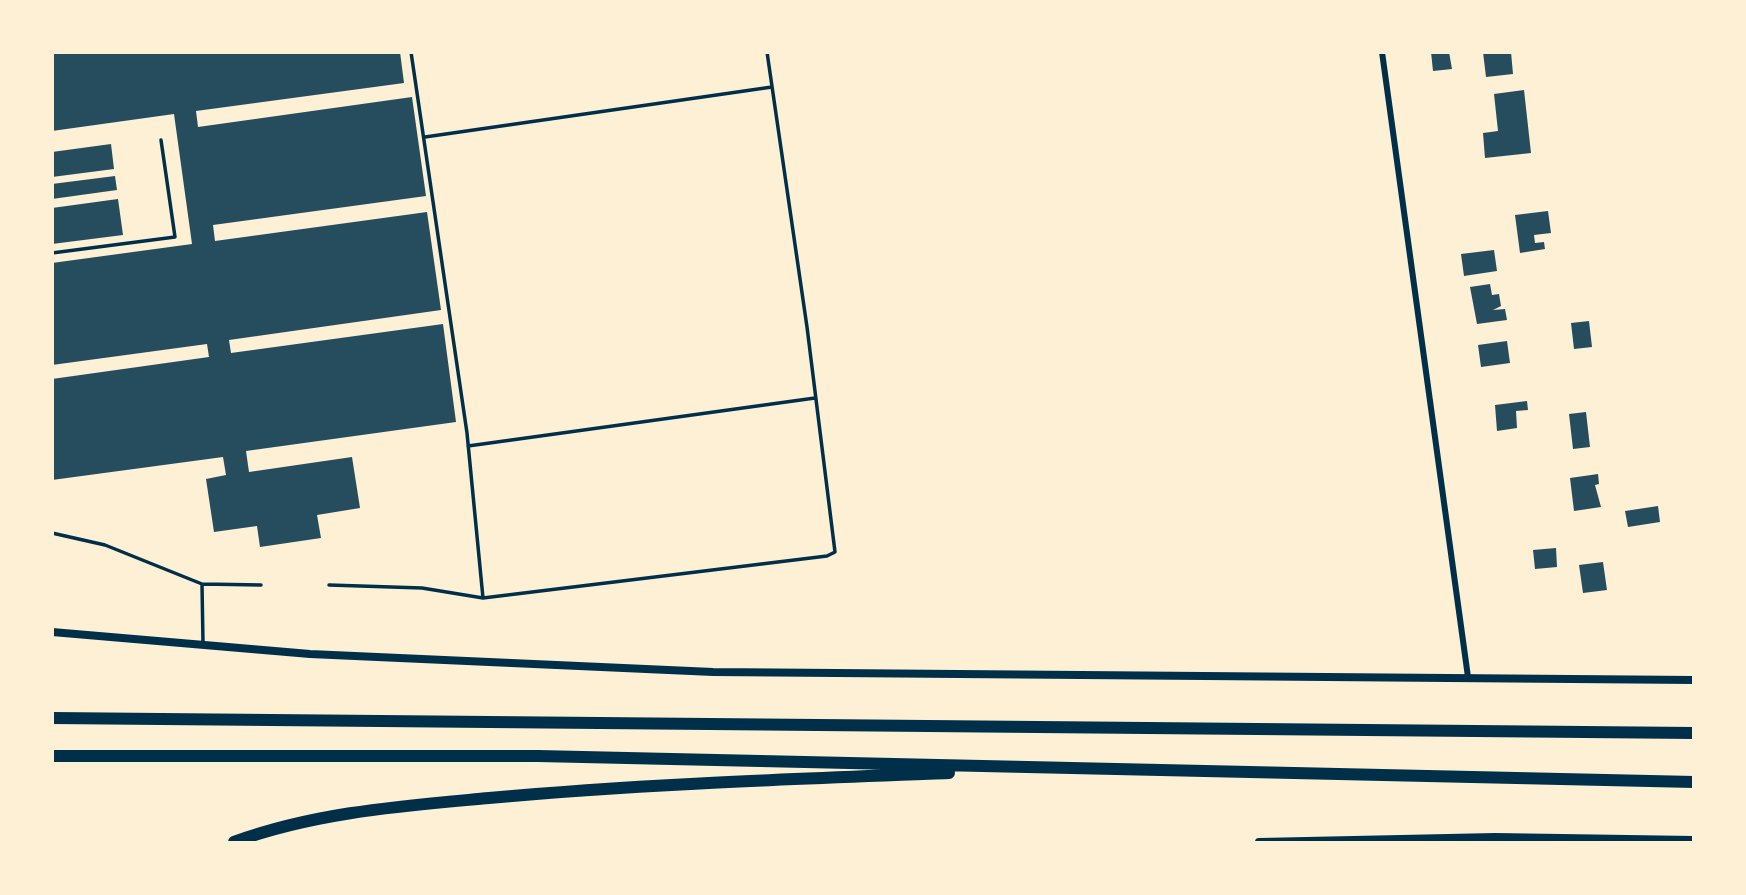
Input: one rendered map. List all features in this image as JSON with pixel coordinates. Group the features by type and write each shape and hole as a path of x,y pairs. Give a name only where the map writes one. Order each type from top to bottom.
{"highway":[{"path":"52,718 1693,733"},
{"path":"52,756 538,756 1693,782"},
{"path":"234,842 271,829 365,810 605,787 1066,768"}],"street":[{"path":"1382,52 1468,677"},
{"path":"52,632 310,654 713,672 1693,680"},
{"path":"1259,842 1693,840"}],"lane":[{"path":"411,52 468,446 483,597"},
{"path":"329,586 422,588 483,597 827,556 835,552 767,52"},
{"path":"425,138 772,88"},
{"path":"52,253 175,237 162,140"},
{"path":"468,446 815,398"},
{"path":"52,533 105,545 202,584 261,585"},
{"path":"202,584 204,645"}],"building":[{"path":"52,52 400,52 404,83 196,111 198,127 412,97 426,196 213,225 215,241 427,212 441,310 229,340 231,353 443,324 456,422 246,451 249,472 352,457 360,508 317,515 321,538 260,547 257,526 214,532 206,479 226,475 223,457 52,480 52,379 209,357 207,344 52,365 52,263 192,244 174,114 52,131"},
{"path":"1431,52 1449,52 1452,69 1433,71"},
{"path":"1483,52 1511,52 1513,74 1486,77"},
{"path":"1524,90 1531,153 1485,158 1483,133 1498,131 1494,94"},
{"path":"111,144 114,169 52,177 52,152"},
{"path":"115,176 117,190 52,199 52,184"},
{"path":"118,199 123,235 52,244 52,208"},
{"path":"1548,211 1551,233 1534,235 1535,243 1544,242 1545,249 1520,253 1515,215"},
{"path":"1494,250 1497,271 1464,276 1461,254"},
{"path":"1490,284 1492,295 1499,294 1501,306 1493,310 1505,309 1507,320 1477,324 1470,287"},
{"path":"1589,321 1592,347 1574,349 1571,323"},
{"path":"1507,341 1510,363 1481,367 1478,345"},
{"path":"1527,401 1528,410 1516,411 1517,428 1497,431 1495,405"},
{"path":"1586,412 1590,447 1573,449 1569,414"},
{"path":"1598,474 1599,484 1595,485 1601,507 1574,511 1570,478"},
{"path":"1658,506 1660,522 1628,527 1625,511"},
{"path":"1556,548 1557,567 1535,569 1533,550"},
{"path":"1603,562 1607,590 1583,593 1579,565"}]}
